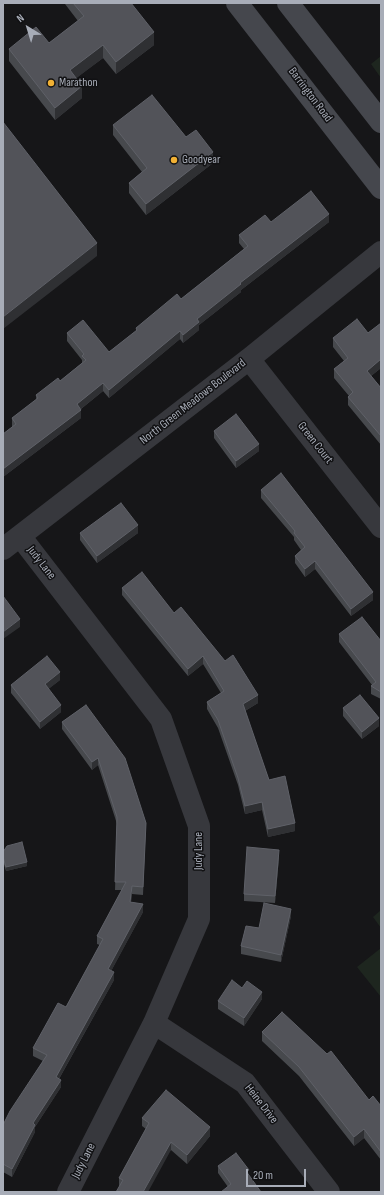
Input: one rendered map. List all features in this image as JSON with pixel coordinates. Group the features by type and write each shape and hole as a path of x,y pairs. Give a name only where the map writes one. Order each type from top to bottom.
{"main road":[{"name":"Barrington Road","path":"237,3 381,188"},
{"path":"288,3 381,122"}],"street":[{"name":"North Green Meadows Boulevard","path":"3,549 249,359 381,252"},
{"name":"Green Court","path":"249,359 381,527"},
{"name":"Judy Lane","path":"20,536 161,719 199,826 199,919 154,1023 68,1192"},
{"name":"Heine Drive","path":"154,1023 245,1083 329,1192"}],"shaded area":[{"path":"381,56 381,78 371,64"},
{"path":"381,910 381,928 373,917"},
{"path":"381,948 381,997 357,967"}],"building":[{"path":"73,3 131,3 154,32 116,62 103,45 70,70 82,86 55,108 9,49 36,27 49,43 84,16"},
{"path":"152,95 186,137 196,130 213,152 146,204 129,183 147,168 113,125"},
{"path":"3,122 97,243 3,317"},
{"path":"311,191 329,214 240,283 241,284 197,319 199,322 183,335 180,331 109,390 103,383 77,404 81,410 3,469 3,434 16,424 12,418 38,398 36,395 58,378 60,381 86,360 82,356 84,354 67,333 83,320 109,352 137,330 136,328 177,294 181,299 248,246 239,235 265,215 271,222"},
{"path":"357,319 368,333 381,323 381,359 367,371 381,388 381,436 348,397 353,392 334,369 348,358 333,338"},
{"path":"236,414 259,444 236,461 214,431"},
{"path":"281,473 373,592 351,609 315,561 305,569 295,556 305,547 294,533 295,531 261,490"},
{"path":"121,503 138,525 97,556 80,533"},
{"path":"142,572 174,613 181,607 225,661 233,655 258,695 243,704 269,780 285,776 295,823 268,829 262,802 245,806 238,778 218,720 207,702 224,691 203,656 188,669 122,588"},
{"path":"3,596 20,619 3,632"},
{"path":"362,617 381,641 381,692 371,686 376,682 339,634"},
{"path":"47,656 60,672 45,684 61,705 40,722 11,685"},
{"path":"360,695 379,718 362,732 343,708"},
{"path":"86,705 125,758 146,823 143,887 132,886 130,902 143,904 108,969 114,972 56,1077 61,1080 33,1123 35,1125 12,1169 3,1164 3,1125 10,1111 47,1055 33,1048 58,1003 66,1007 103,939 97,936 126,882 115,882 117,817 98,758 92,762 62,722"},
{"path":"22,842 27,862 6,867 3,852 7,846"},
{"path":"247,847 279,850 275,896 244,894"},
{"path":"264,903 291,909 281,955 241,946 246,926 259,928"},
{"path":"232,980 242,988 247,981 262,992 244,1018 218,1001"},
{"path":"282,1012 327,1054 331,1051 369,1100 373,1096 381,1106 381,1152 364,1129 354,1137 299,1067 262,1032"},
{"path":"166,1090 210,1127 187,1155 171,1142 143,1192 116,1192 123,1180 119,1178 149,1123 142,1118"},
{"path":"236,1153 249,1170 246,1171 261,1192 221,1192 231,1184 218,1166"}],"place":[{"name":"Marathon","path":"51,83"},
{"name":"Goodyear","path":"174,160"}]}
